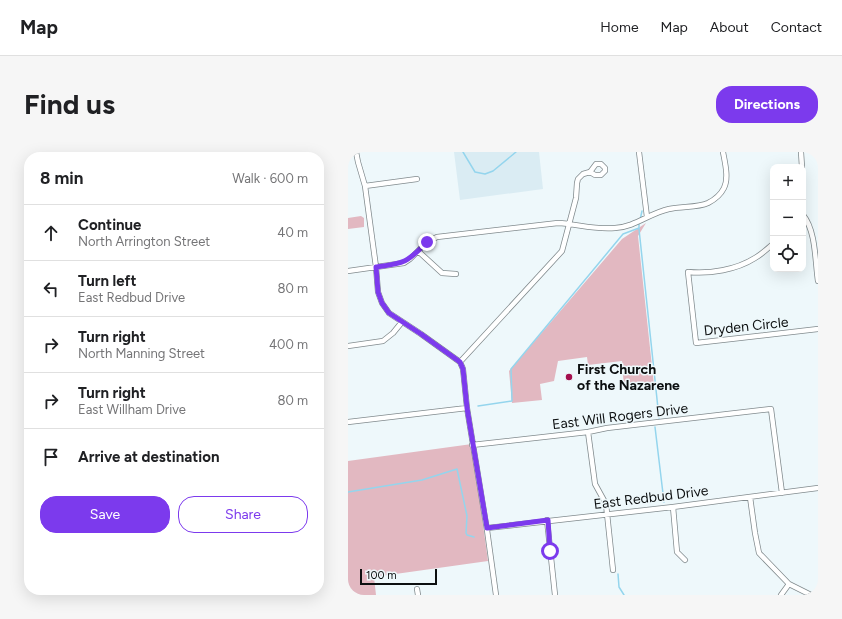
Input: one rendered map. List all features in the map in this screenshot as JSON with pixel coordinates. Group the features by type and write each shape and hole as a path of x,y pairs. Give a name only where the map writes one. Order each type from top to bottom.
{"street":[{"path":"356,152 365,186 378,292 382,303 389,313 460,362 463,369 472,445 487,528 496,595"},
{"path":"639,152 647,217"},
{"path":"348,271 404,262 427,242 437,238 558,223 569,223 591,228 616,228 634,224 658,212 706,204 724,189 726,173 723,152"},
{"path":"801,152 802,164"},
{"path":"460,362 562,251 576,198 578,179 583,174 590,172"},
{"path":"365,186 417,179"},
{"path":"806,219 810,225 812,234 818,281"},
{"name":"Dryden Circle","path":"770,246 755,258 728,269 714,272 688,272 696,343 818,329"},
{"path":"418,251 442,273 456,274"},
{"path":"348,346 383,341 393,333 402,322"},
{"path":"348,422 467,408"},
{"name":"East Will Rogers Drive","path":"472,445 771,410 782,492"},
{"path":"588,432 595,484 606,504 614,570"},
{"name":"East Redbud Drive","path":"487,528 673,507 818,488"},
{"path":"750,497 754,533 759,553 789,584 811,595"},
{"path":"673,507 677,552 686,560"},
{"path":"548,520 555,595"},
{"path":"781,595 789,584"},
{"path":"417,589 418,595"}],"shaded area":[{"path":"454,152 539,152 543,189 460,200"},
{"path":"361,216 364,218 364,227 348,229 348,218"},
{"path":"646,223 638,236 654,385 624,388 622,361 588,365 587,357 558,361 554,381 540,384 542,400 512,403 509,371 622,239"},
{"path":"472,444 488,561 374,577 376,595 348,595 348,461"}],"waterway":[{"path":"463,152 475,172 485,174 493,171 516,152"},
{"path":"640,220 642,211"},
{"path":"478,406 512,401 511,369 623,234 639,228 639,224"},
{"path":"639,229 659,418"},
{"path":"655,427 664,502"},
{"path":"348,492 422,480 457,469 467,516 466,533 467,535 474,537"},
{"path":"618,574 619,587 624,595"}],"place":[{"name":"First Church of the Nazarene","path":"569,377"}],"route":[{"path":"427,242 404,262 376,267 378,292 382,303 389,313 460,362 463,369 472,445 487,528 548,520 550,551"}]}
